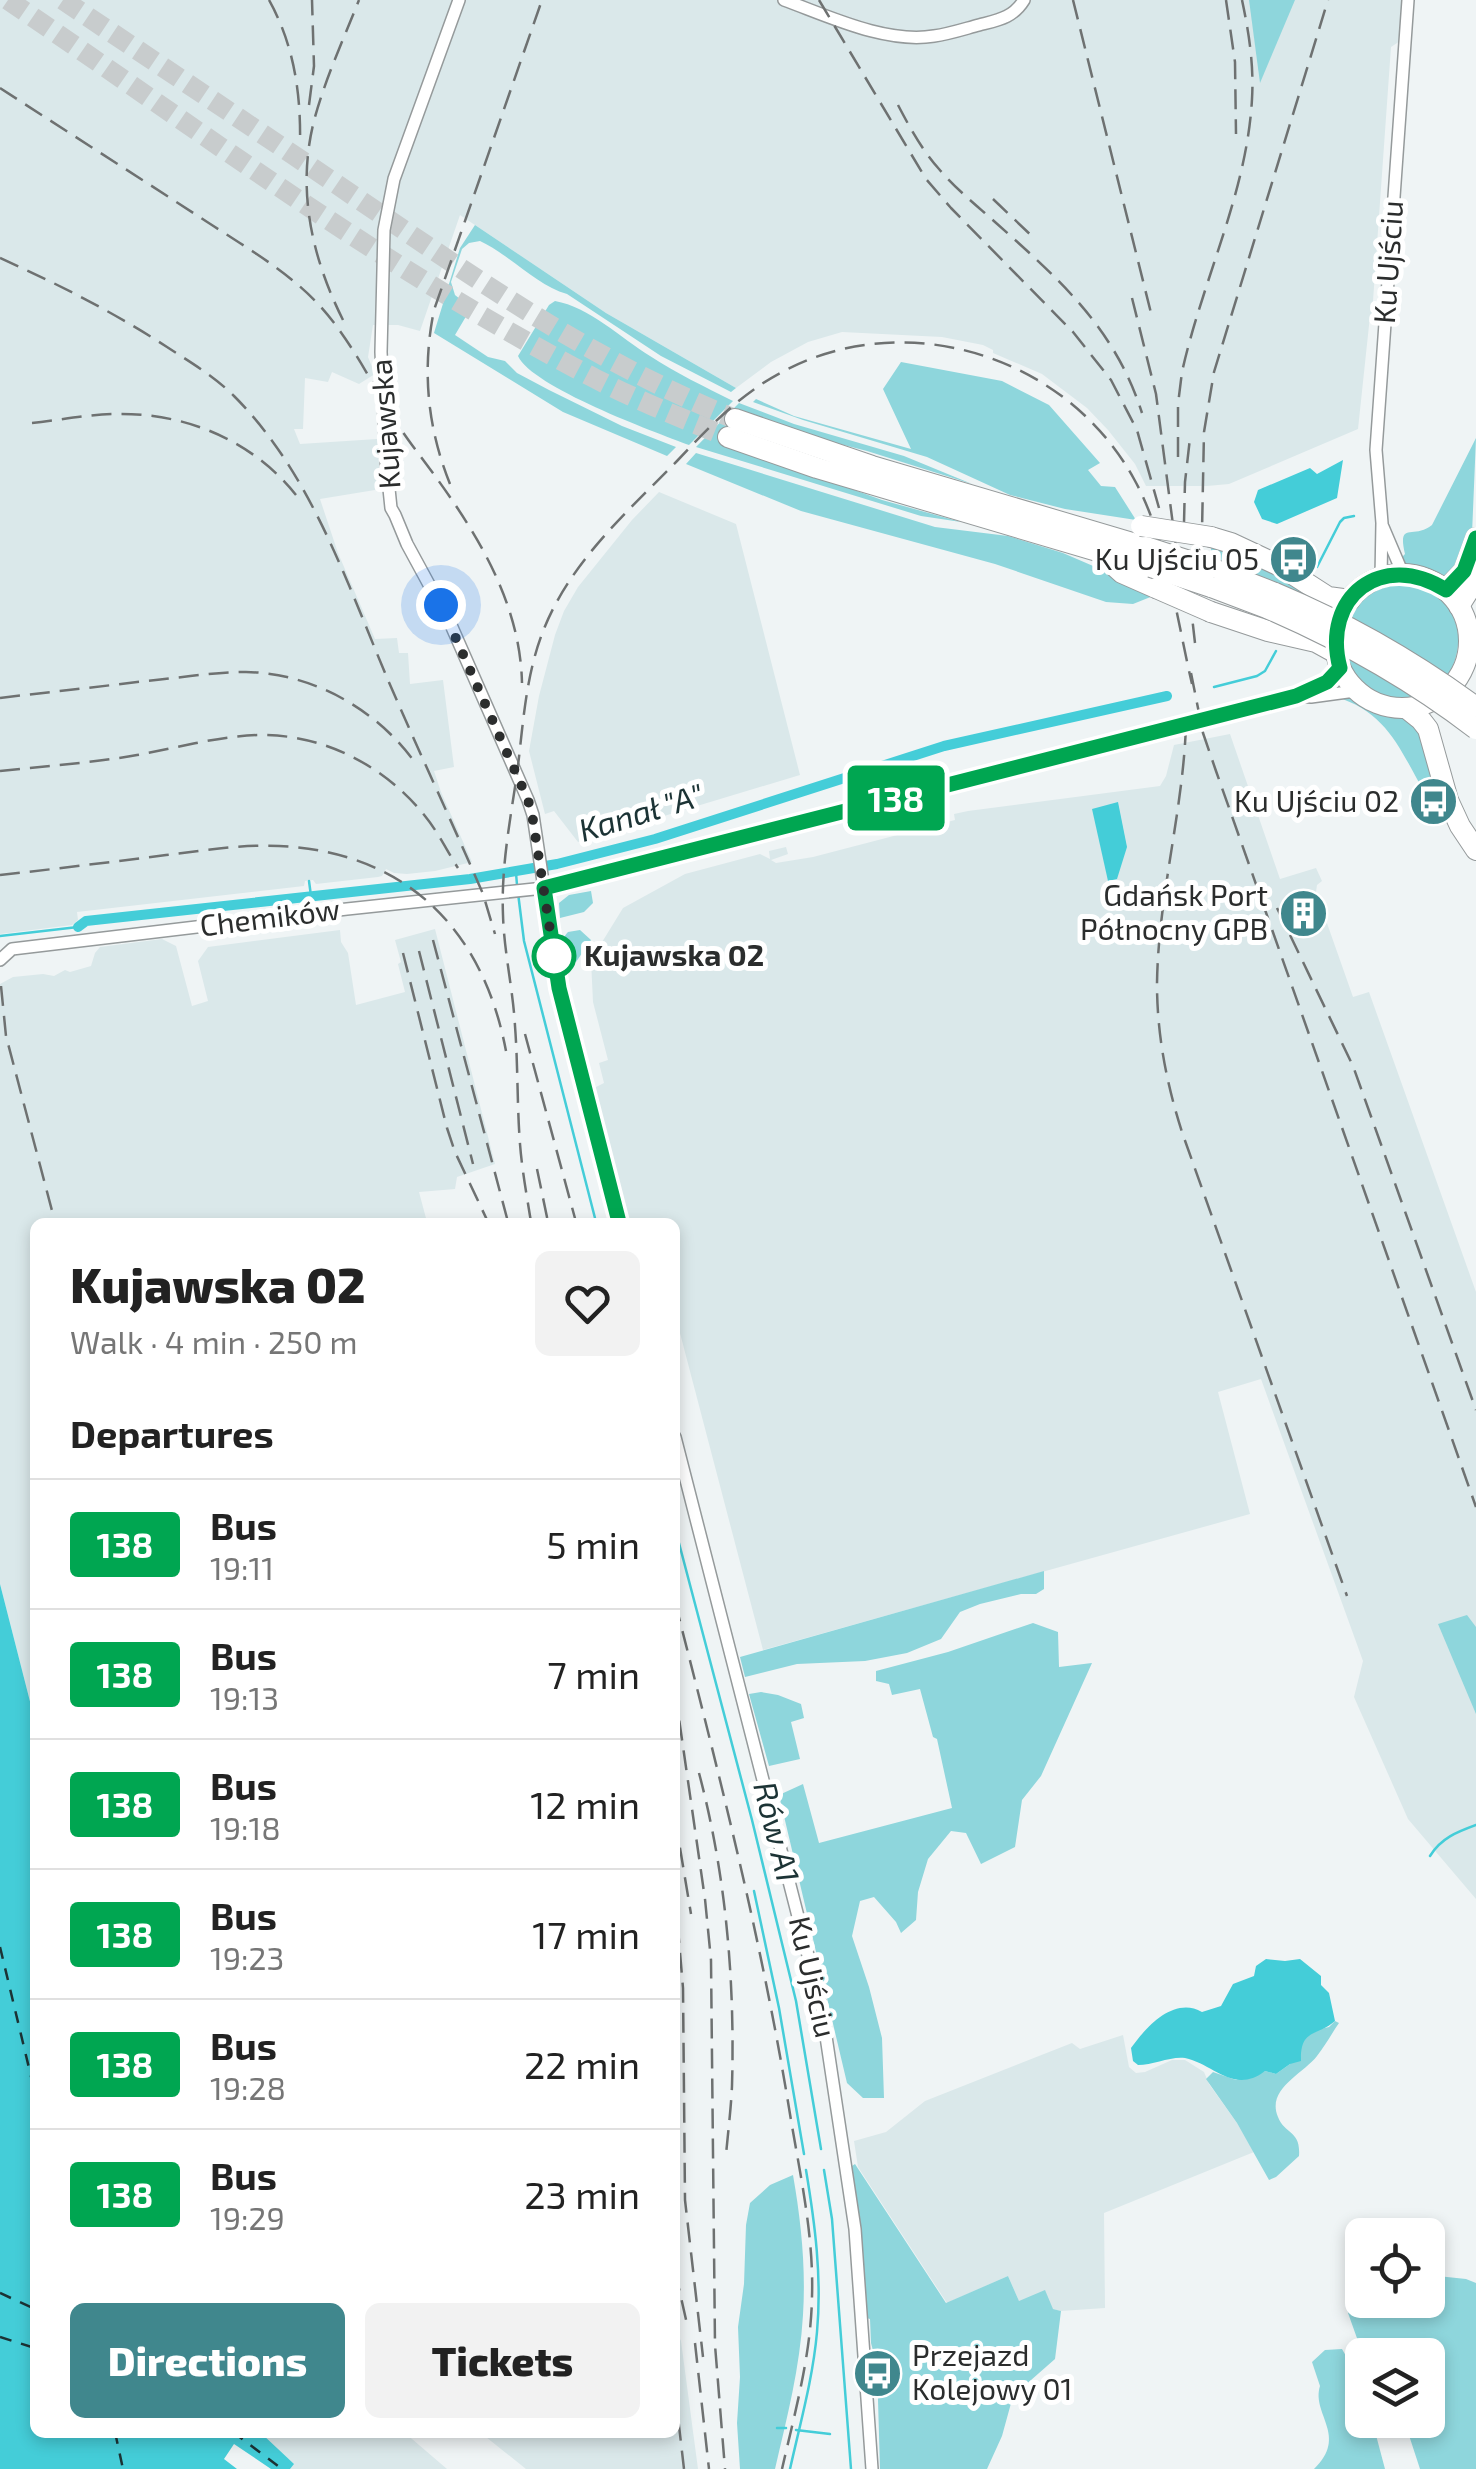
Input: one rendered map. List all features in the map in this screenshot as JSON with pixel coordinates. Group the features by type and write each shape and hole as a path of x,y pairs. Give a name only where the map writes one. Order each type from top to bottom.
{"highway":[{"path":"1350,600 1328,597 1280,566 1211,537 1146,546 1097,550 817,468 732,428 1078,526 1124,524 1146,546 1210,577 1371,639 1476,707"},
{"path":"1452,598 1476,538"},
{"path":"1097,550 1122,572 1210,612 1316,642 1338,660 1355,690 1376,703 1406,708 1441,696 1463,668 1467,629 1452,598 1424,578 1403,574 1380,577 1361,588 1339,618 1338,660"},
{"path":"1452,598 1476,580"},
{"path":"1272,601 1428,695 1476,729"},
{"path":"1463,668 1476,688"},
{"path":"1406,708 1428,729 1448,800 1476,850"}],"street":[{"name":"Kujawska","path":"459,0 394,179 384,230 381,352 388,483 392,508 407,544 451,625 528,800 543,882"},
{"path":"784,0 856,26 932,36 1007,18 1024,0"},
{"name":"Ku Ujściu","path":"1380,577 1382,524 1376,450 1408,0"},
{"name":"Ku Ujściu","path":"1382,524 1403,574"},
{"path":"618,1218 559,988 543,882 1296,696 1327,682 1338,660"},
{"path":"1296,696 1355,690"},
{"name":"Chemików","path":"0,960 12,949 510,892 543,882"},
{"name":"Ku Ujściu","path":"680,1456 822,2010 855,2229 872,2469"}],"shaded area":[{"path":"0,0 1404,0 1400,41 1391,47 1372,315 1358,429 1229,484 1146,486 1135,464 1087,408 1042,374 983,345 942,337 842,332 808,342 771,362 736,388 606,313 460,215 420,331 398,325 373,325 368,357 375,374 359,384 332,372 328,382 305,378 303,429 294,429 300,444 377,439 381,489 320,499 375,639 397,638 399,653 408,653 410,684 443,680 454,767 434,771 472,862 435,871 407,874 386,869 378,877 316,884 313,880 305,881 304,886 77,912 78,920 72,925 0,934"},
{"path":"1249,0 1295,0 1260,83"},
{"path":"475,225 606,313 736,388 731,392 661,356 480,241 462,249 451,282 455,295 471,308 455,335 549,390 676,447 667,456 563,412 434,333 460,248"},
{"path":"555,301 592,316 660,362 733,401 689,445 569,394 528,368 518,356"},
{"path":"901,362 1002,381 1049,405 1100,463 1088,470 1101,486 1115,487 1136,520 1065,509 1010,495 927,457 803,420 753,402 756,399 794,416 911,449 883,389"},
{"path":"739,403 794,424 904,456 972,484 801,434 824,479 961,522 921,516 696,447"},
{"path":"1476,438 1472,534 1467,558 1446,578 1411,568 1400,559 1405,554 1403,537 1432,525"},
{"path":"696,453 935,527 1008,536 1063,553 1158,594 1133,604 1106,602 995,564 801,511 686,464"},
{"path":"1343,460 1337,498 1277,524 1262,519 1254,502 1258,490 1310,468 1317,474"},
{"path":"659,492 736,524 800,775 578,842 554,811 545,814 529,751 539,696 555,635 578,587"},
{"path":"1211,543 1268,565 1321,604 1211,560"},
{"path":"1406,584 1436,596 1454,618 1458,646 1447,677 1348,618 1372,592"},
{"path":"1345,653 1419,697 1394,697 1373,690 1356,675"},
{"path":"1350,696 1372,709 1407,717 1425,741 1430,794 1426,795 1381,723 1336,697"},
{"path":"1230,734 1280,879 1316,868 1322,881 1316,892 1353,997 1369,992 1476,1292 1476,1899 1408,1819 1354,1697 1363,1661 1261,1379 1218,1392 1250,1514 763,1650 680,1333 680,1218 626,1218 592,1089 604,1083 599,1063 608,1060 593,1002 591,960 623,908 685,874 760,854 770,859 769,851 786,847 788,854 771,860 776,863 813,857 955,820 954,814 968,811 1160,786 1174,745"},
{"path":"1118,802 1127,847 1117,879 1108,881 1092,809"},
{"path":"591,891 593,903 584,912 560,918 559,903 569,895"},
{"path":"435,929 495,1164 457,1177 455,1189 419,1192 426,1218 30,1218 30,1701 0,1584 0,984 13,977 54,976 91,966 100,947 162,939 176,946 192,1006 208,1001 198,961 208,947 340,930 348,953 356,1005 405,992 395,940"},
{"path":"580,930 591,940 576,962 566,964 563,939 568,932"},
{"path":"1044,1571 1044,1589 1036,1594 1021,1594 960,1612 941,1639 907,1653 865,1661 797,1664 745,1677 740,1657"},
{"path":"0,1584 30,1701 30,2438 266,2438 294,2464 290,2469 271,2469 234,2444 224,2459 237,2469 0,2469"},
{"path":"1467,1615 1476,1627 1476,1714 1438,1624"},
{"path":"1033,1623 1058,1632 1059,1667 1092,1663 1041,1776 1022,1800 1015,1847 981,1864 966,1833 951,1831 928,1859 918,1892 916,1920 901,1933 874,1897 860,1901 852,1936 882,2038 884,2098 863,2098 847,2083 779,1795 803,1784 819,1843 952,1808 937,1739 933,1737 920,1689 892,1695 889,1684 876,1681 876,1671"},
{"path":"761,1692 801,1704 804,1718 791,1722 800,1759 769,1766 749,1694"},
{"path":"1266,1959 1300,1959 1321,1976 1321,1985 1329,1993 1335,2021 1307,2038 1301,2061 1276,2074 1265,2071 1244,2080 1224,2076 1185,2058 1138,2065 1133,2061 1131,2048 1162,2016 1181,2008 1202,2012 1221,2006 1233,1984 1254,1976 1256,1966"},
{"path":"1335,2021 1339,2023 1320,2052 1277,2098 1278,2117 1298,2141 1299,2156 1269,2180 1237,2123 1206,2079 1213,2072 1236,2080 1265,2071 1276,2074 1290,2064 1305,2038"},
{"path":"1123,2035 1129,2067 1136,2073 1172,2060 1185,2060 1204,2072 1254,2152 1104,2213 1105,2308 1061,2311 1019,2301 1008,2276 947,2303 858,2167 854,2141 886,2132 925,2101 1072,2043 1080,2049"},
{"path":"855,2164 946,2303 1008,2276 1019,2301 1045,2290 1053,2309 1061,2311 1055,2359 1013,2396 1002,2436 987,2469 880,2469 877,2366 867,2318 852,2166"},
{"path":"793,2175 804,2279 796,2373 775,2469 740,2469 738,2327 746,2225 750,2203 770,2185"},
{"path":"1445,2277 1476,2283 1476,2469 1420,2469 1410,2438 1445,2438 1445,2338 1357,2338 1350,2318 1445,2318"},
{"path":"680,2339 698,2469 526,2469 487,2438 680,2438"},
{"path":"1342,2349 1345,2354 1345,2438 1377,2438 1385,2469 1314,2469 1324,2457 1329,2436 1312,2362 1325,2350"},
{"path":"266,2438 411,2438 447,2469 290,2469 293,2464"}],"waterway":[{"name":"Kanał \"A\"","path":"1317,567 1340,522 1354,516"},
{"name":"Kanał \"A\"","path":"1214,687 1257,676 1265,671 1276,651"},
{"name":"Kanał \"A\"","path":"78,927 86,921 470,879 557,864 655,839 944,746 1167,696"},
{"name":"Rów A1","path":"516,873 517,885"},
{"path":"309,881 311,896"},
{"name":"Rów A1","path":"518,893 524,941 595,1218"},
{"name":"Kanał \"A\"","path":"0,936 78,927"},
{"name":"Rów A1","path":"680,1547 796,2001 821,2149"},
{"path":"1430,1856 1444,1840 1476,1825"},
{"path":"754,1891 804,2154"},
{"path":"790,2469 817,2332 817,2251 806,2170"},
{"name":"Rów A1","path":"824,2170 832,2219 851,2469"},
{"path":"777,2428 786,2428"},
{"path":"796,2430 830,2434"}],"ferry route":[{"path":"0,1947 30,2072"},
{"path":"0,2293 30,2307"},
{"path":"0,2337 30,2346"},
{"path":"116,2438 123,2469"},
{"path":"241,2438 282,2469"}],"tunnel":[{"path":"8,0 296,198 444,293 596,379 728,437"},
{"path":"63,0 501,294 637,374 735,419"}],"railway":[{"path":"269,0 285,34 294,70 300,144"},
{"path":"309,105 314,66 312,0"},
{"path":"343,320 315,246 307,169 319,102 359,0"},
{"path":"450,484 436,441 429,398 428,354 434,310 542,0"},
{"path":"819,0 926,179 1073,332 1111,380 1137,430 1159,508"},
{"path":"1073,0 1152,317"},
{"path":"1226,0 1235,62 1236,134"},
{"path":"1178,457 1182,372 1233,203 1248,134 1252,74 1242,0"},
{"path":"1197,582 1204,432 1214,372 1328,0"},
{"path":"0,88 262,258 320,306 346,339 486,556 511,617 522,683"},
{"path":"898,105 933,162 1082,307 1117,355 1142,413"},
{"path":"993,199 1035,239"},
{"path":"0,258 147,334 210,376 261,426 285,459 324,530 483,894 495,934"},
{"path":"1132,298 1156,394 1180,579"},
{"path":"530,1218 520,1144 515,1026 503,897 532,668 553,609 583,562 638,500 741,399 786,370 834,351 883,343 933,344 982,355 1028,374 1069,402 1105,437 1134,479 1162,552 1192,684"},
{"path":"32,423 118,414 193,425 260,459 296,495"},
{"path":"1184,523 1190,438"},
{"path":"1186,564 1195,643"},
{"path":"1191,673 1203,733 1476,1507"},
{"path":"0,698 209,674 271,674 319,687 363,711 416,764"},
{"path":"1186,725 1158,951 1157,1003 1164,1061 1183,1135 1347,1596"},
{"path":"0,771 120,758 244,736 307,740 351,756 391,782 425,816 458,868"},
{"path":"0,875 251,846 324,852 365,863 401,881 432,905 458,934 479,968 495,1007 506,1051"},
{"path":"1277,908 1353,1066 1476,1410"},
{"path":"433,940 507,1218"},
{"path":"419,951 473,1164"},
{"path":"403,953 447,1128 486,1218"},
{"path":"1,986 6,1036 54,1218"},
{"path":"525,1034 575,1218"},
{"path":"537,1169 547,1218"},
{"path":"680,1622 752,1917 808,2225 812,2273 809,2340 782,2469"},
{"path":"680,1726 711,1960 715,2345 725,2469"},
{"path":"699,1773 716,1850 730,1967 732,2086 726,2155"},
{"path":"680,1848 691,1914"},
{"path":"680,1952 685,2200 703,2357"},
{"path":"680,2293 687,2324"},
{"path":"695,2343 709,2469"},
{"path":"680,2434 684,2469"}],"bus line":[{"name":"138","path":"618,1218 559,988 544,888 1296,696 1327,682 1340,668 1336,628 1355,593 1380,577 1393,575 1424,578 1446,590 1464,571 1476,538"}],"place":[{"name":"Ku Ujściu 05","path":"1294,560"},
{"name":"Ku Ujściu 02","path":"1434,802"},
{"name":"Gdańsk Port Północny GPB","path":"1303,913"},
{"name":"Kujawska 02","path":"554,956"},
{"name":"Przejazd Kolejowy 01","path":"877,2373"}],"route":[{"path":"441,605 528,800 554,956"}]}
